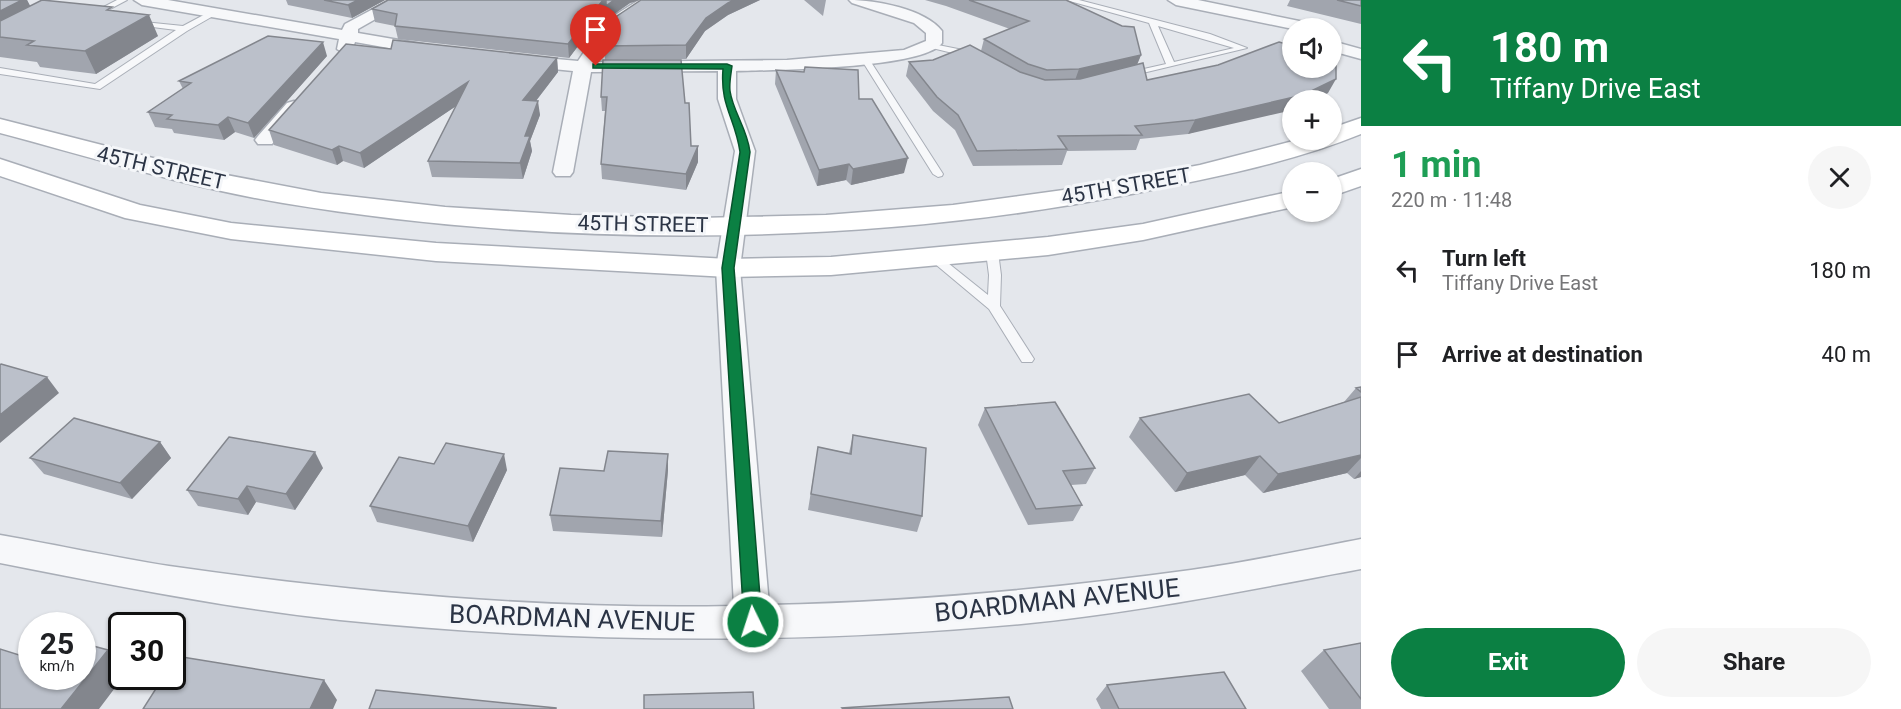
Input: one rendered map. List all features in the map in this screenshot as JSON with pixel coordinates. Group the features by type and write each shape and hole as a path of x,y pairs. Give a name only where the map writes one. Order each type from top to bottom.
{"main road":[{"name":"45TH STREET","path":"0,126 162,170 321,201 526,222 733,226 897,219 1083,195 1252,161 1289,150"},
{"path":"1342,133 1361,126"},
{"name":"45TH STREET","path":"0,167 135,212 231,231 436,252 728,268 831,266 992,252 1143,232 1282,201"},
{"path":"1342,184 1361,177"}],"street":[{"path":"142,0 401,47 447,52"},
{"path":"331,65 346,48 346,36 351,27 401,0"},
{"path":"563,172 584,67 610,25 649,0"},
{"path":"504,58 584,67 727,66 906,55 931,45 935,37 928,25 908,15 861,0"},
{"path":"1181,1 1282,22"},
{"path":"1232,12 1282,31"},
{"path":"1342,37 1361,42"},
{"path":"1342,49 1361,54"},
{"path":"727,66 726,90 729,106 742,133 745,152 728,268 753,622"},
{"path":"265,140 309,90"},
{"name":"BOARDMAN AVENUE","path":"0,549 104,572 259,596 403,612 588,622 753,622 915,616 1138,594 1301,567 1361,554"}],"lane":[{"path":"91,16 123,0"},
{"path":"1070,0 1207,36 1243,48 1117,78"},
{"path":"0,71 97,87 184,29 216,12"},
{"path":"80,15 114,19"},
{"path":"126,21 184,29"},
{"path":"1152,21 1171,65"},
{"path":"931,45 957,50 986,62"},
{"path":"865,59 938,174"},
{"path":"992,252 995,275 994,306"},
{"path":"934,258 994,306 1027,359"}],"building":[{"path":"0,0 22,0 0,11"},
{"path":"42,0 112,7 107,10 149,15 85,51 27,45 34,41 0,37 0,21"},
{"path":"324,0 358,0 348,5"},
{"path":"388,0 603,0 568,44 395,26 397,14 372,9"},
{"path":"606,0 614,0 606,6"},
{"path":"641,0 734,0 706,18 686,45 604,46 604,36 617,16"},
{"path":"969,0 1066,0 1122,26 1134,27 1141,55 1079,69 1047,70 1028,64 984,39 1029,21"},
{"path":"1337,0 1361,0 1361,6"},
{"path":"268,36 323,42 248,123 228,117 218,125 167,119 172,115 148,112 191,83 179,81"},
{"path":"393,40 557,58 523,100 538,101 525,136 530,136 520,163 428,161 468,82 360,153 339,146 332,150 269,130 346,44 391,49"},
{"path":"1279,42 1282,43 1282,78 1336,79 1313,90 1282,90 1282,100 1195,120 1135,126 1142,135 1058,136 1067,149 977,151 958,115 937,97 909,62 933,60 970,45 1020,72 1045,80 1080,79 1143,63 1147,80 1218,65"},
{"path":"603,60 681,60 685,103 689,103 691,146 698,146 686,174 601,164 607,97 601,97"},
{"path":"805,67 858,70 859,99 872,99 908,158 853,169 849,164 819,170 776,70 804,72"},
{"path":"0,365 47,377 0,415"},
{"path":"1249,394 1279,423 1361,397 1361,455 1278,474 1260,456 1187,473 1140,418"},
{"path":"1055,402 1095,468 1063,471 1082,505 1036,509 985,408"},
{"path":"74,418 160,442 120,483 30,458"},
{"path":"853,435 926,448 922,516 811,494 818,447 851,454"},
{"path":"229,437 315,452 286,494 247,486 238,499 187,490"},
{"path":"446,443 504,454 468,526 370,506 399,457 434,464"},
{"path":"608,451 668,454 661,521 550,515 560,468 604,471"},
{"path":"1361,643 1361,699 1324,650"},
{"path":"96,647 108,650 96,665"},
{"path":"0,649 18,655 18,690 76,690 61,709 0,709"},
{"path":"186,658 324,680 310,709 143,709 155,690 186,690"},
{"path":"1224,672 1246,709 1119,709 1107,685"},
{"path":"376,690 556,708 556,709 369,709"},
{"path":"753,692 754,709 644,709 644,695"},
{"path":"1009,697 1013,709 842,708"}],"route":[{"path":"596,66 727,66 726,90 729,106 742,133 745,152 728,268 753,622"}]}
